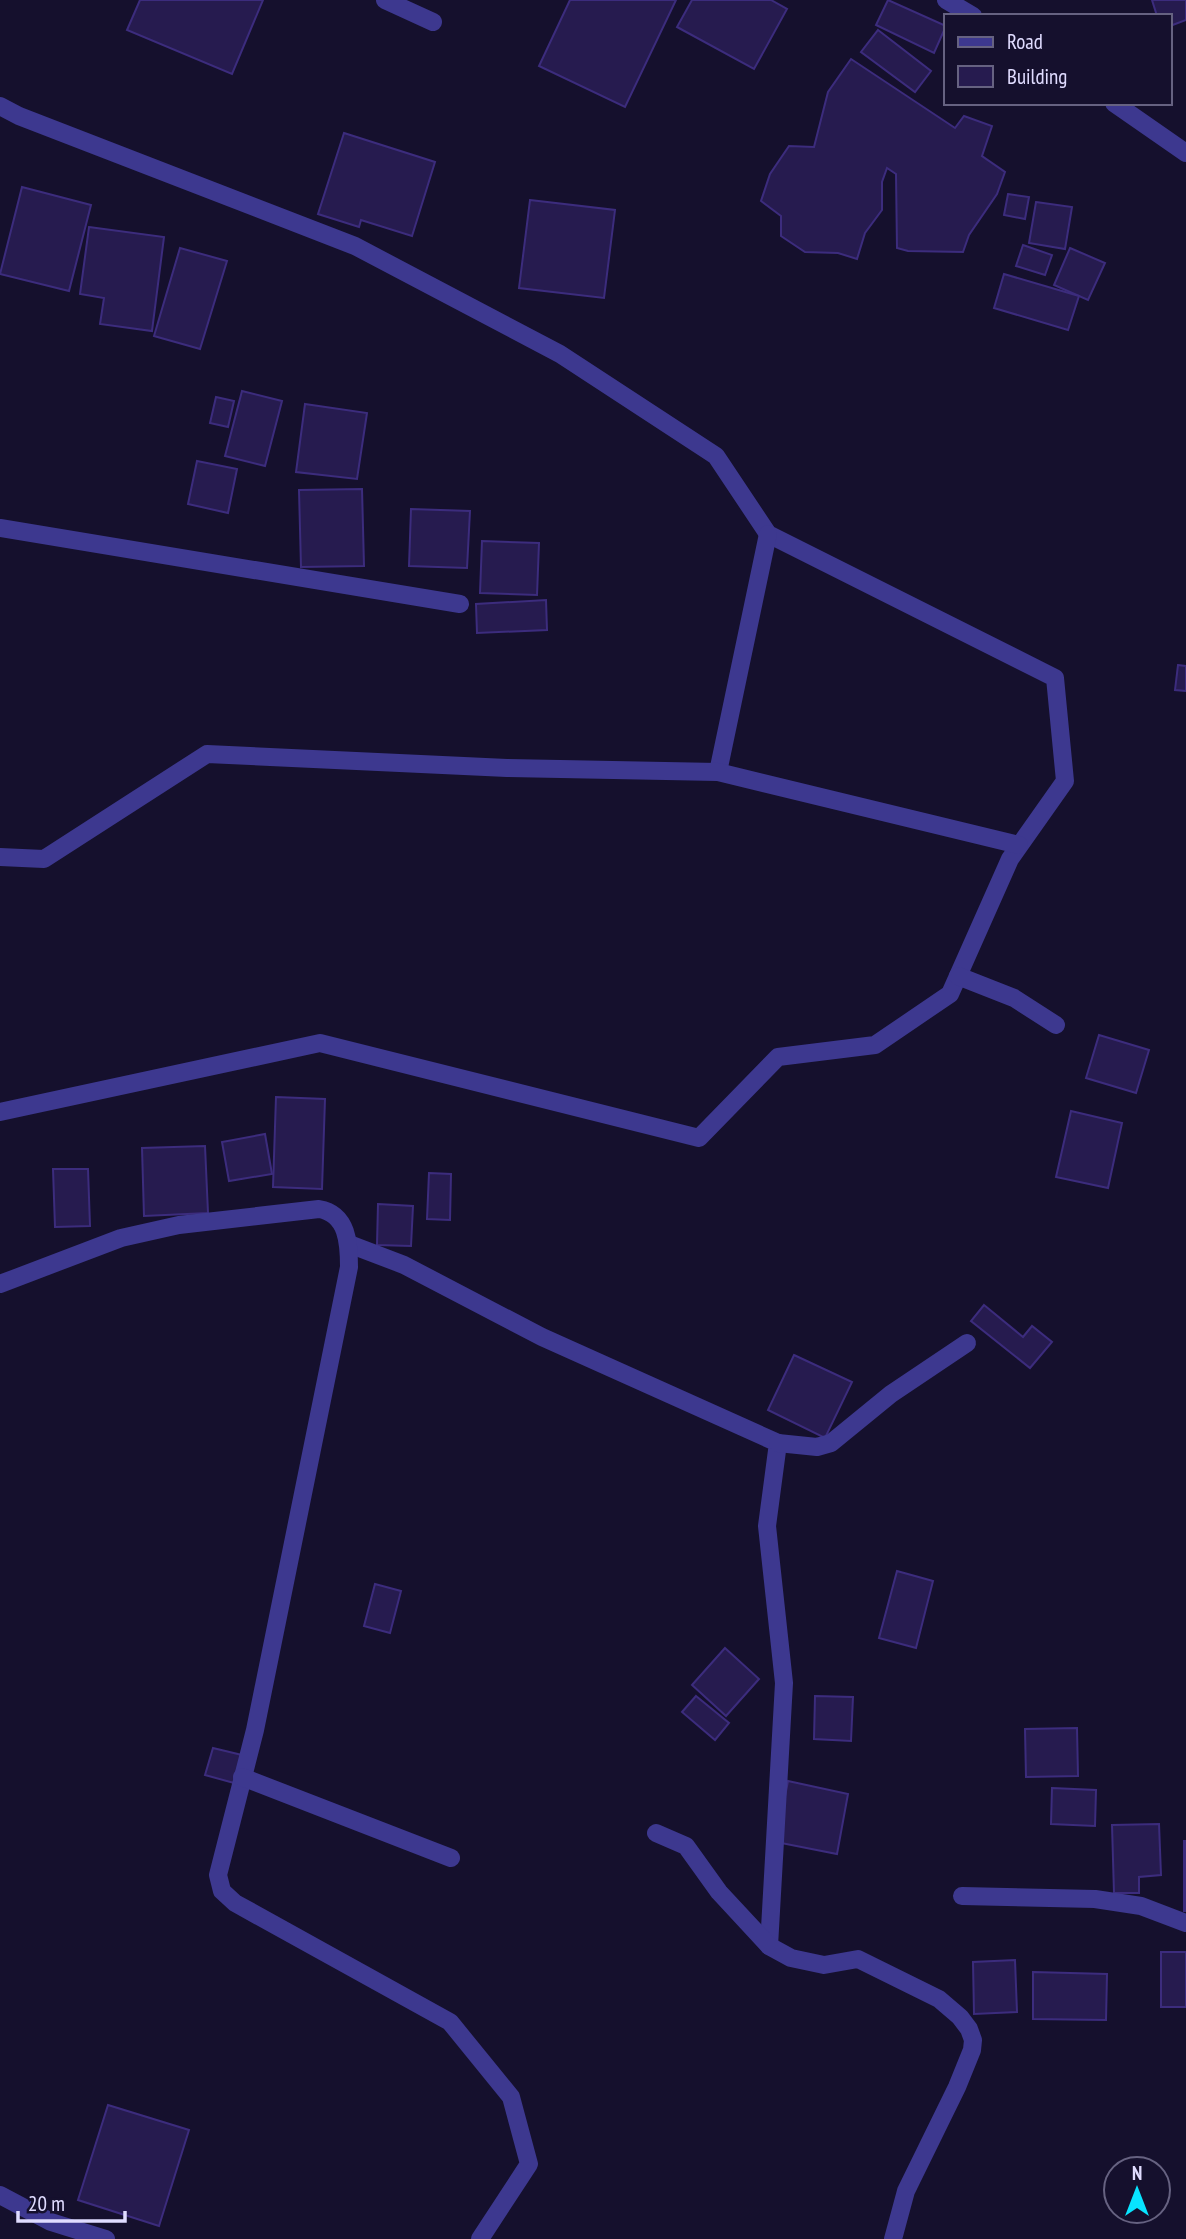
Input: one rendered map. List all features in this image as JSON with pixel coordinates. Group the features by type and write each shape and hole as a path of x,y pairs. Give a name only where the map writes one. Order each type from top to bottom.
{"street":[{"path":"386,0 433,22"},
{"path":"946,0 970,14"},
{"path":"1117,105 1186,153"},
{"path":"0,106 19,116 355,246 560,354 716,456 768,534 1055,678 1065,781 1010,859 950,994 876,1045 778,1057 699,1138 320,1043 0,1112"},
{"path":"0,528 460,604"},
{"path":"718,772 768,534"},
{"path":"0,857 44,859 208,754 507,768 718,772 1019,845"},
{"path":"958,976 1014,998 1056,1025"},
{"path":"0,1284 121,1238 179,1225 316,1209 326,1210 340,1220 346,1231 349,1267 255,1730 218,1875 222,1891 235,1903 450,2022 512,2097 528,2164 480,2239"},
{"path":"349,1244 404,1265 542,1337 778,1443 817,1447 831,1443 891,1394 967,1343"},
{"path":"769,1947 784,1683 767,1526 778,1443"},
{"path":"242,1777 451,1858"},
{"path":"656,1833 686,1846 719,1892 769,1947 791,1958 824,1965 858,1959 939,1998 969,2029 973,2040 971,2050 957,2087 906,2191 893,2239"},
{"path":"962,1896 1095,1899 1141,1906 1186,1923"},
{"path":"0,2195 51,2222 106,2239"}],"building":[{"path":"140,0 263,0 232,74 127,30"},
{"path":"570,0 676,0 625,107 539,66"},
{"path":"692,0 771,0 787,9 754,69 677,27"},
{"path":"888,0 944,25 944,30 934,53 876,25"},
{"path":"1152,0 1186,0 1186,20 1172,25 1172,14 1156,14"},
{"path":"878,30 931,71 915,92 861,52"},
{"path":"851,59 955,128 964,116 992,126 982,156 1005,172 997,194 969,235 963,252 908,251 897,248 896,174 887,168 882,182 882,210 865,233 857,259 838,253 805,252 781,236 781,216 761,201 770,174 789,146 814,147 828,92"},
{"path":"344,133 435,162 412,236 361,220 359,227 318,214"},
{"path":"22,187 91,205 69,291 0,274"},
{"path":"1008,194 1029,197 1025,219 1004,215"},
{"path":"530,200 615,210 604,298 519,288"},
{"path":"1036,202 1072,207 1065,249 1029,243"},
{"path":"89,227 164,237 152,331 100,324 104,298 80,294"},
{"path":"1023,245 1052,255 1045,275 1016,266"},
{"path":"180,248 227,261 200,349 154,336"},
{"path":"1070,248 1105,263 1088,300 1054,285"},
{"path":"1004,274 1079,296 1068,330 994,308"},
{"path":"242,391 282,401 265,466 225,456"},
{"path":"216,397 234,401 228,427 210,423"},
{"path":"305,404 367,413 357,479 296,472"},
{"path":"197,461 237,469 228,513 188,504"},
{"path":"362,489 364,566 301,567 299,490"},
{"path":"411,509 470,511 467,568 409,566"},
{"path":"482,541 539,543 537,595 480,593"},
{"path":"546,600 547,630 477,633 476,604"},
{"path":"1178,665 1186,666 1186,691 1175,690"},
{"path":"1099,1035 1149,1050 1136,1093 1086,1078"},
{"path":"276,1097 325,1099 322,1189 273,1187"},
{"path":"1071,1111 1122,1123 1108,1188 1056,1177"},
{"path":"265,1134 272,1174 229,1181 222,1142"},
{"path":"205,1146 208,1213 144,1216 142,1148"},
{"path":"53,1169 88,1169 90,1226 55,1227"},
{"path":"429,1173 451,1174 450,1220 427,1219"},
{"path":"378,1204 413,1206 411,1246 377,1245"},
{"path":"984,1305 1023,1337 1032,1326 1052,1342 1030,1368 971,1321"},
{"path":"794,1355 852,1382 825,1438 768,1410"},
{"path":"897,1571 933,1581 916,1648 879,1638"},
{"path":"375,1584 401,1591 390,1633 364,1626"},
{"path":"725,1648 759,1679 726,1716 692,1685"},
{"path":"696,1696 729,1723 715,1740 682,1712"},
{"path":"815,1696 853,1697 851,1741 814,1739"},
{"path":"1077,1728 1078,1776 1026,1777 1025,1729"},
{"path":"213,1748 242,1755 234,1783 205,1775"},
{"path":"788,1781 848,1794 837,1854 776,1842"},
{"path":"1052,1788 1096,1790 1095,1826 1051,1824"},
{"path":"1159,1824 1161,1875 1139,1877 1139,1893 1114,1893 1112,1825"},
{"path":"1186,1841 1186,1911 1184,1911"},
{"path":"1161,1952 1186,1952 1186,2007 1161,2007"},
{"path":"1015,1960 1017,2012 974,2014 973,1962"},
{"path":"1033,1972 1107,1974 1106,2020 1033,2019"},
{"path":"108,2105 189,2130 159,2226 78,2200"}]}
